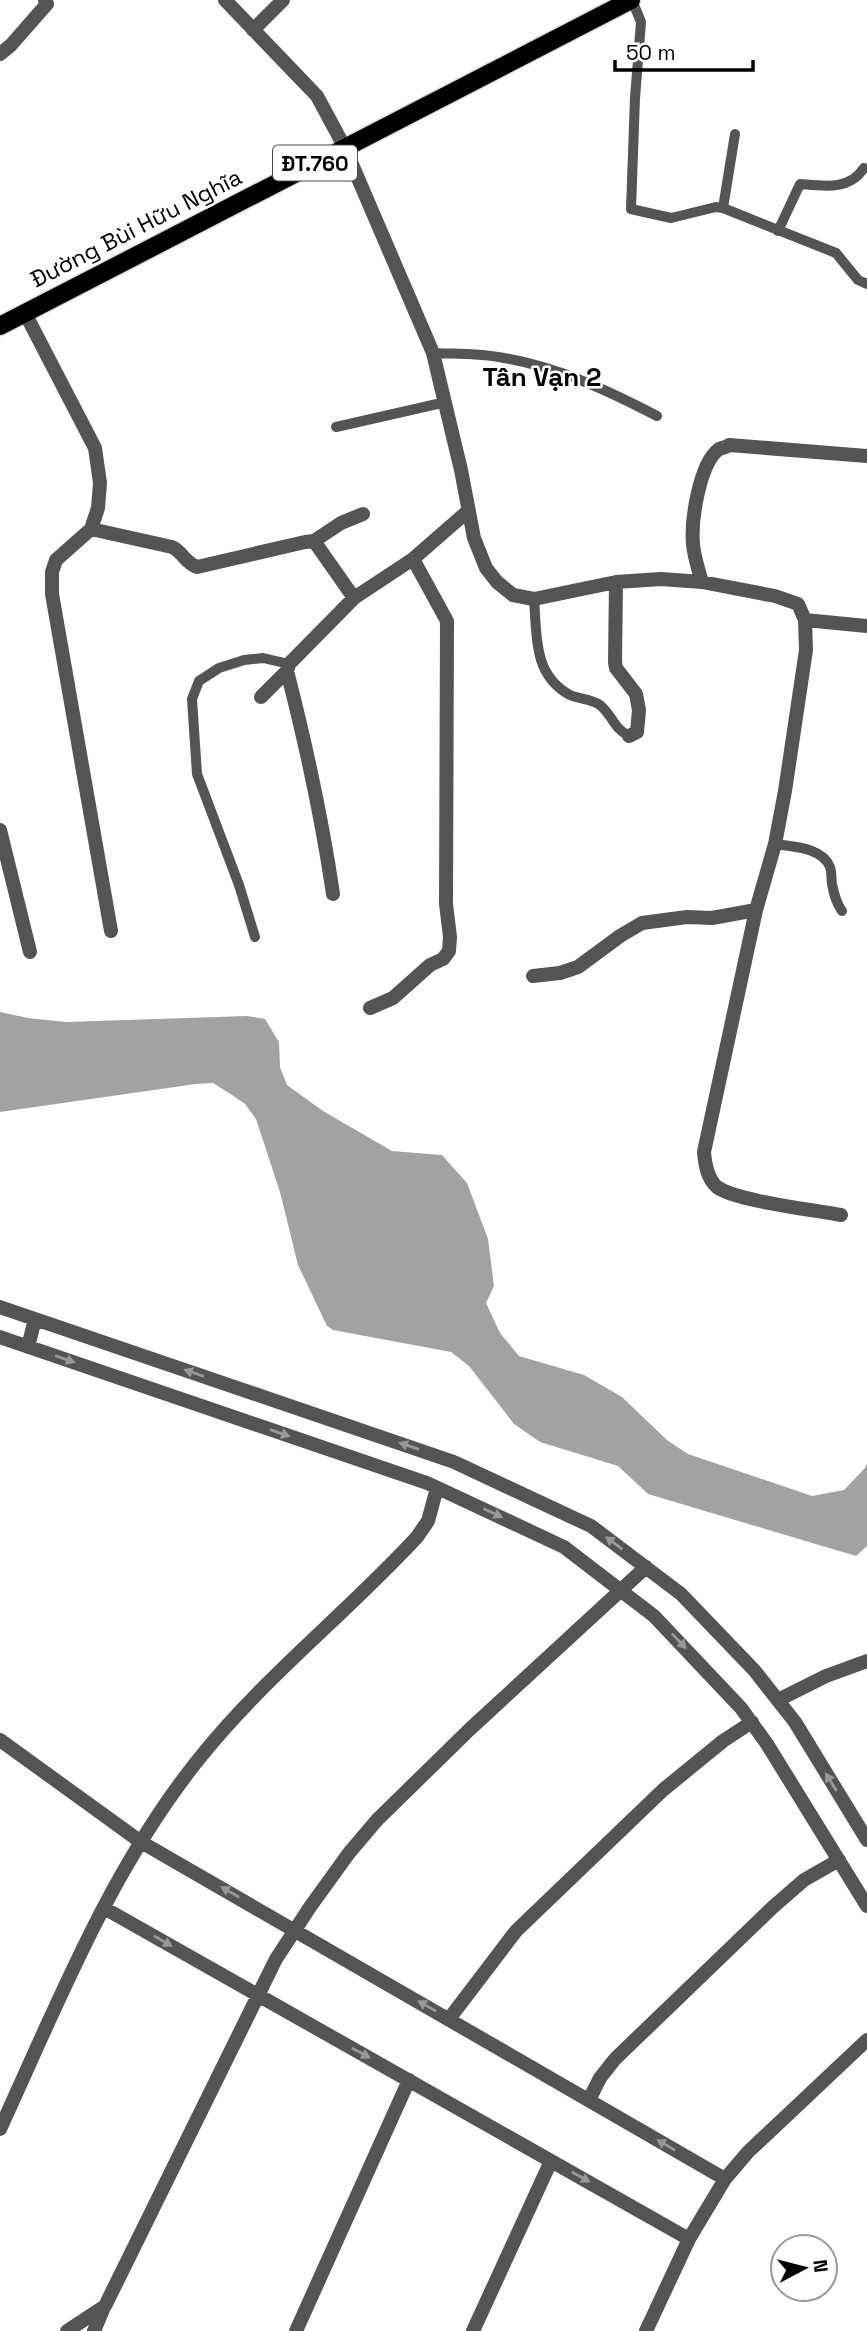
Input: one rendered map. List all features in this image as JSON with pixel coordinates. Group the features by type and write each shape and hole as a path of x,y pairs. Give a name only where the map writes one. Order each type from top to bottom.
{"main road":[{"name":"Đường Bùi Hữu Nghĩa","path":"0,326 631,0"}],"street":[{"path":"0,54 40,14 47,4 45,0"},
{"path":"225,0 317,96 345,148 433,352 474,538 486,568 497,582 513,595 534,599 615,582 661,579 702,582 786,598 798,604 805,620 806,650 775,844 756,910 704,1152 705,1169 717,1186 744,1198 841,1215"},
{"path":"253,30 283,0"},
{"path":"25,313 95,448 100,483 98,508 91,529 56,560 52,572 52,594 111,931"},
{"path":"702,582 693,547 692,529 700,487 708,464 719,449 729,445 867,456"},
{"path":"261,697 354,598 413,559 468,511"},
{"path":"91,529 172,547 179,551 188,564 197,567 314,541 341,523 363,514"},
{"path":"314,541 354,598"},
{"path":"370,1008 393,998 430,965 443,959 449,950 446,904 447,621 413,559"},
{"path":"615,582 616,668 636,694 639,710 637,732 629,736"},
{"path":"805,620 867,626"},
{"path":"288,668 325,842 333,894"},
{"path":"0,830 30,952"},
{"path":"533,976 561,973 578,967 642,923 687,917 712,918 756,910"},
{"path":"0,1307 454,1462 584,1522 688,1600 754,1670 794,1722 866,1838"},
{"path":"28,1347 35,1318"},
{"path":"0,1337 437,1488 564,1547 661,1622 727,1692 752,1722 867,1906"},
{"path":"0,2129 104,1908 141,1842 197,1760 317,1633 417,1537 428,1521 437,1488"},
{"path":"94,2331 276,1959 348,1853 377,1820 470,1729 646,1567"},
{"path":"778,1700 826,1676 867,1661"},
{"path":"449,2019 516,1931 663,1790 714,1747 752,1722"},
{"path":"0,1740 141,1842 725,2179"},
{"path":"589,2100 600,2078 615,2059 773,1907 804,1880 839,1860"},
{"path":"104,1908 689,2239"},
{"path":"646,2331 689,2239 725,2179 748,2152 865,2045"},
{"path":"296,2331 409,2080"},
{"path":"473,2331 551,2161"},
{"path":"66,2331 105,2306"}],"lane":[{"path":"631,0 641,22 631,209 671,218 716,207 723,208 836,253 858,280 867,284"},
{"path":"723,208 735,134"},
{"path":"778,231 800,184 824,187 845,183 859,175 864,168"},
{"path":"433,352 503,357 549,369 624,398 657,416"},
{"path":"336,427 446,402"},
{"path":"534,599 538,653 543,670 554,685 572,696 599,704 619,731 629,736"},
{"path":"256,937 197,774 191,699 199,681 219,668 244,660 263,658 288,668"},
{"path":"775,844 804,849 824,858 830,867 837,904 842,911"}],"shaded area":[{"path":"0,1012 66,1022 247,1016 265,1019 279,1042 280,1067 287,1085 323,1111 392,1151 442,1155 467,1183 488,1239 494,1286 486,1303 500,1333 519,1356 584,1375 622,1397 667,1440 688,1454 812,1496 844,1490 867,1463 867,1546 856,1556 648,1494 618,1466 540,1442 514,1424 469,1366 451,1352 333,1330 327,1326 298,1265 280,1192 256,1119 245,1104 213,1083 0,1112"}],"district":[{"name":"Tân Vạn 2","path":"542,377"}]}
